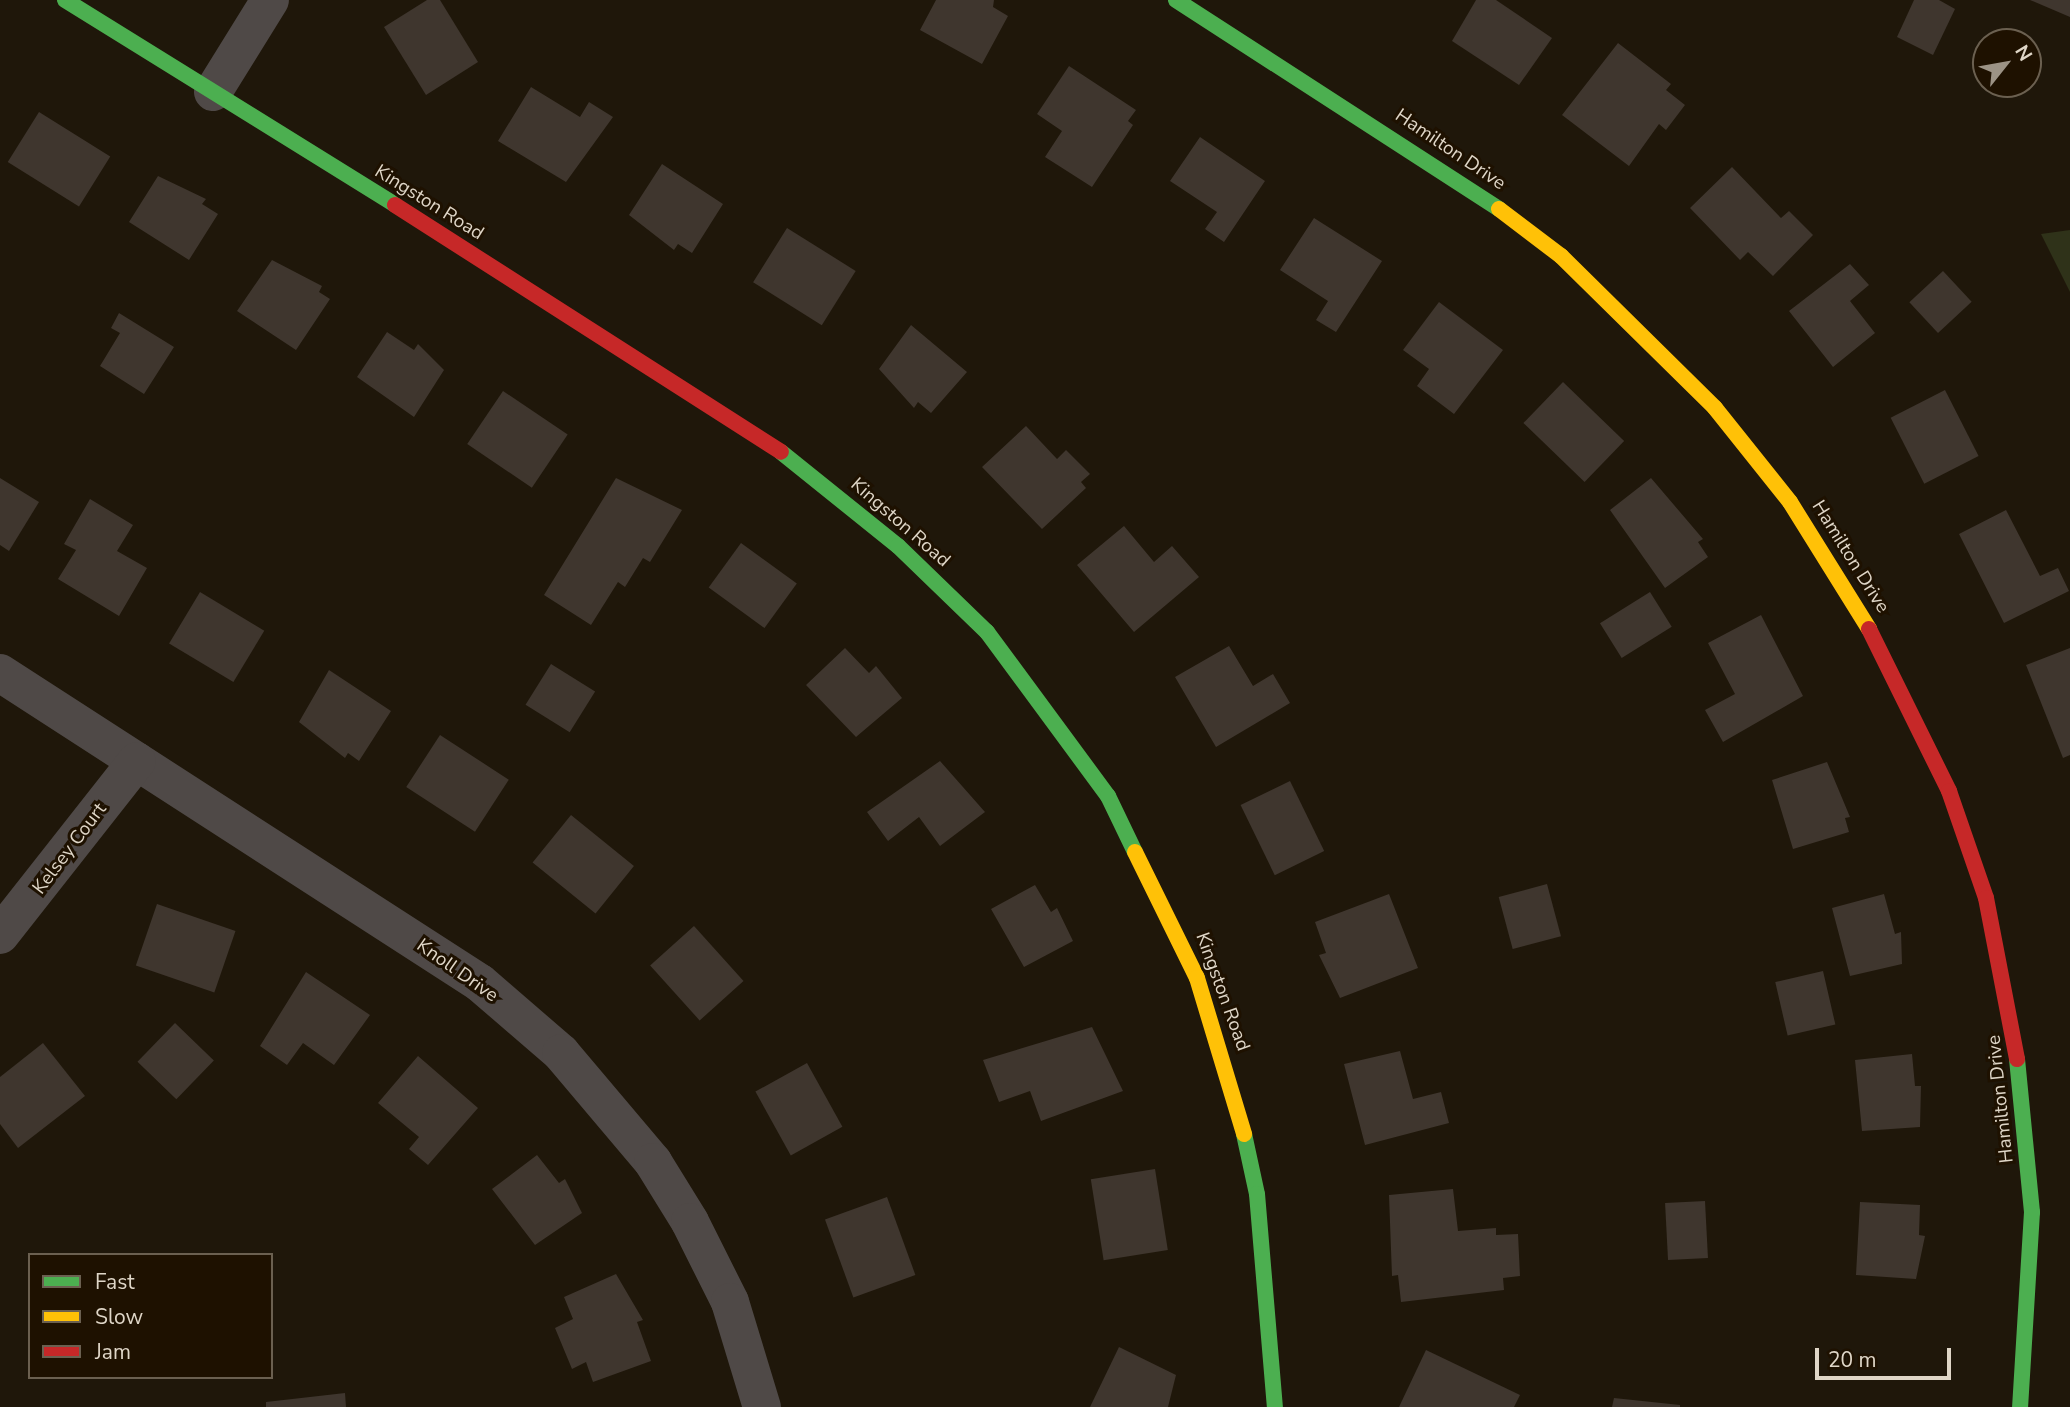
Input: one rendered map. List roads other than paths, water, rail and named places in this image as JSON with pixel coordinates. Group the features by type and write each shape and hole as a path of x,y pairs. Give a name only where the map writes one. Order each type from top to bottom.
{"street":[{"name":"Kingston Road","path":"65,0 703,397 803,467 938,584 1045,703 1151,875 1197,978 1229,1072 1257,1194 1275,1407"},
{"path":"213,92 270,0"},
{"name":"Hamilton Drive","path":"1176,0 1466,183 1561,256 1715,408 1790,502 1856,603 1949,791 1986,898 2012,1009 2032,1212 2020,1407"},
{"name":"Knoll Drive","path":"0,673 480,984 561,1053 653,1162 690,1222 730,1302 762,1407"},
{"name":"Kelsey Court","path":"0,935 137,761"}]}
